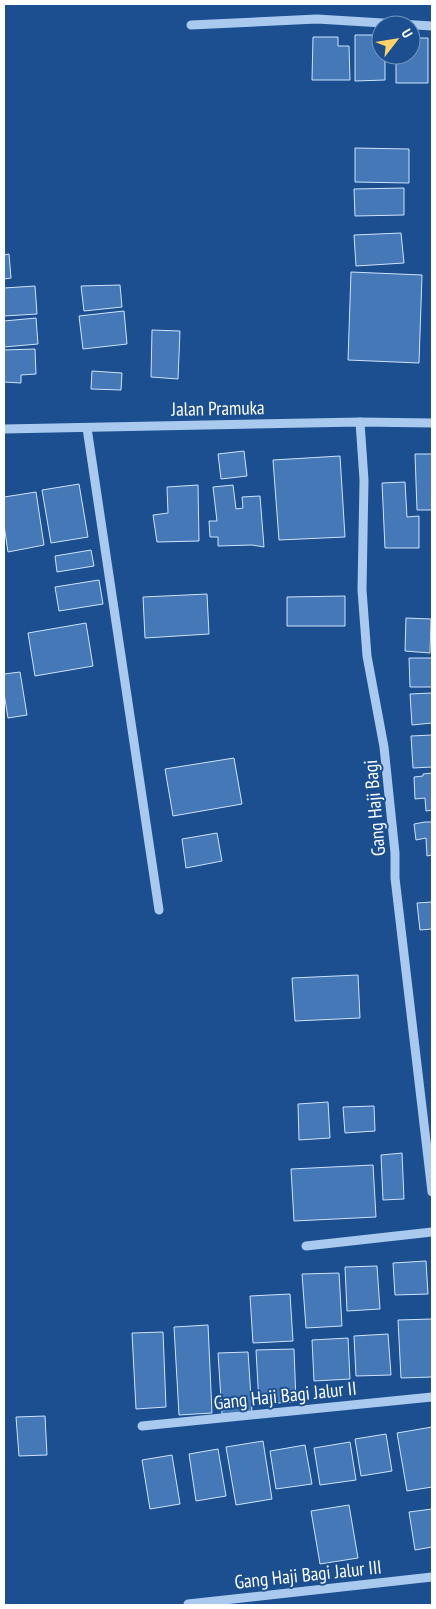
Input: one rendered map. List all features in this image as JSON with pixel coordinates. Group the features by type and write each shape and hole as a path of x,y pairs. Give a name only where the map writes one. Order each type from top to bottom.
{"street":[{"path":"191,24 317,18 432,26"},
{"name":"Jalan Pramuka","path":"4,429 360,422 432,423"},
{"name":"Gang Haji Bagi","path":"360,422 364,480 362,590 366,656 384,747 395,853 395,878 432,1192"},
{"path":"87,428 160,910"},
{"path":"306,1246 432,1232"},
{"name":"Gang Haji Bagi Jalur II","path":"142,1426 432,1397"},
{"name":"Gang Haji Bagi Jalur III","path":"188,1604 432,1577"}],"building":[{"path":"355,35 371,35 371,65 385,65 385,80 355,81"},
{"path":"313,37 338,37 338,46 349,46 350,80 312,80"},
{"path":"421,38 428,38 428,83 396,83 396,65 421,65"},
{"path":"355,148 409,149 409,183 355,182"},
{"path":"404,188 404,215 355,216 354,189"},
{"path":"401,233 404,263 356,266 354,235"},
{"path":"9,254 11,278 4,279 4,255"},
{"path":"351,272 422,275 419,363 348,360"},
{"path":"120,285 122,307 84,311 81,286"},
{"path":"35,286 37,314 4,316 4,288"},
{"path":"124,311 127,344 83,349 79,316"},
{"path":"36,318 38,344 4,347 4,321"},
{"path":"152,330 180,331 178,379 151,377"},
{"path":"35,349 36,374 21,375 21,383 4,382 4,350"},
{"path":"92,371 122,373 121,390 91,389"},
{"path":"244,451 247,476 221,479 218,454"},
{"path":"415,454 432,454 432,510 417,510"},
{"path":"340,456 345,537 279,540 273,460"},
{"path":"405,482 407,517 419,516 419,548 385,548 382,483"},
{"path":"79,484 88,537 51,543 42,490"},
{"path":"198,485 199,541 157,542 153,515 168,513 167,487"},
{"path":"233,485 236,509 243,508 242,497 260,496 264,547 252,545 218,546 218,537 210,537 209,521 217,521 213,487"},
{"path":"36,492 44,545 8,552 4,525 4,497"},
{"path":"91,550 94,566 57,572 55,556"},
{"path":"99,580 103,604 59,611 55,587"},
{"path":"207,594 209,634 145,638 143,597"},
{"path":"345,596 345,626 287,626 287,597"},
{"path":"406,618 431,619 430,653 405,651"},
{"path":"86,623 93,666 35,676 28,633"},
{"path":"409,658 432,658 432,687 410,687"},
{"path":"20,672 27,715 8,718 4,693 4,674"},
{"path":"432,693 432,723 412,725 410,694"},
{"path":"432,735 432,767 413,768 411,736"},
{"path":"234,758 242,804 173,816 165,769"},
{"path":"432,773 432,810 426,811 425,798 415,799 414,777"},
{"path":"432,822 432,855 427,856 426,838 416,840 414,824"},
{"path":"217,833 222,861 186,868 182,839"},
{"path":"432,902 432,929 420,930 417,903"},
{"path":"358,975 360,1018 295,1021 292,978"},
{"path":"328,1102 330,1138 299,1140 298,1104"},
{"path":"374,1106 375,1131 345,1133 343,1107"},
{"path":"402,1153 404,1199 383,1200 381,1155"},
{"path":"373,1165 376,1217 294,1221 291,1169"},
{"path":"426,1261 428,1294 395,1295 393,1263"},
{"path":"377,1266 380,1309 347,1311 345,1267"},
{"path":"339,1273 342,1326 306,1328 302,1274"},
{"path":"290,1294 293,1341 253,1343 250,1296"},
{"path":"432,1319 432,1377 401,1378 398,1320"},
{"path":"208,1325 212,1413 179,1415 174,1327"},
{"path":"163,1332 166,1407 136,1409 132,1333"},
{"path":"388,1334 391,1375 356,1376 354,1336"},
{"path":"348,1338 350,1379 314,1381 312,1340"},
{"path":"294,1349 296,1402 259,1404 256,1350"},
{"path":"248,1352 252,1412 222,1414 218,1353"},
{"path":"45,1416 47,1455 19,1456 16,1417"},
{"path":"432,1427 432,1487 407,1491 397,1433"},
{"path":"386,1434 392,1471 361,1476 355,1439"},
{"path":"263,1441 272,1499 236,1505 226,1447"},
{"path":"350,1442 356,1480 320,1485 314,1448"},
{"path":"305,1445 312,1484 276,1489 270,1451"},
{"path":"218,1449 226,1496 196,1501 189,1454"},
{"path":"172,1455 180,1504 150,1509 142,1460"},
{"path":"349,1505 358,1558 320,1564 311,1511"},
{"path":"432,1509 432,1547 415,1550 409,1512"}]}
